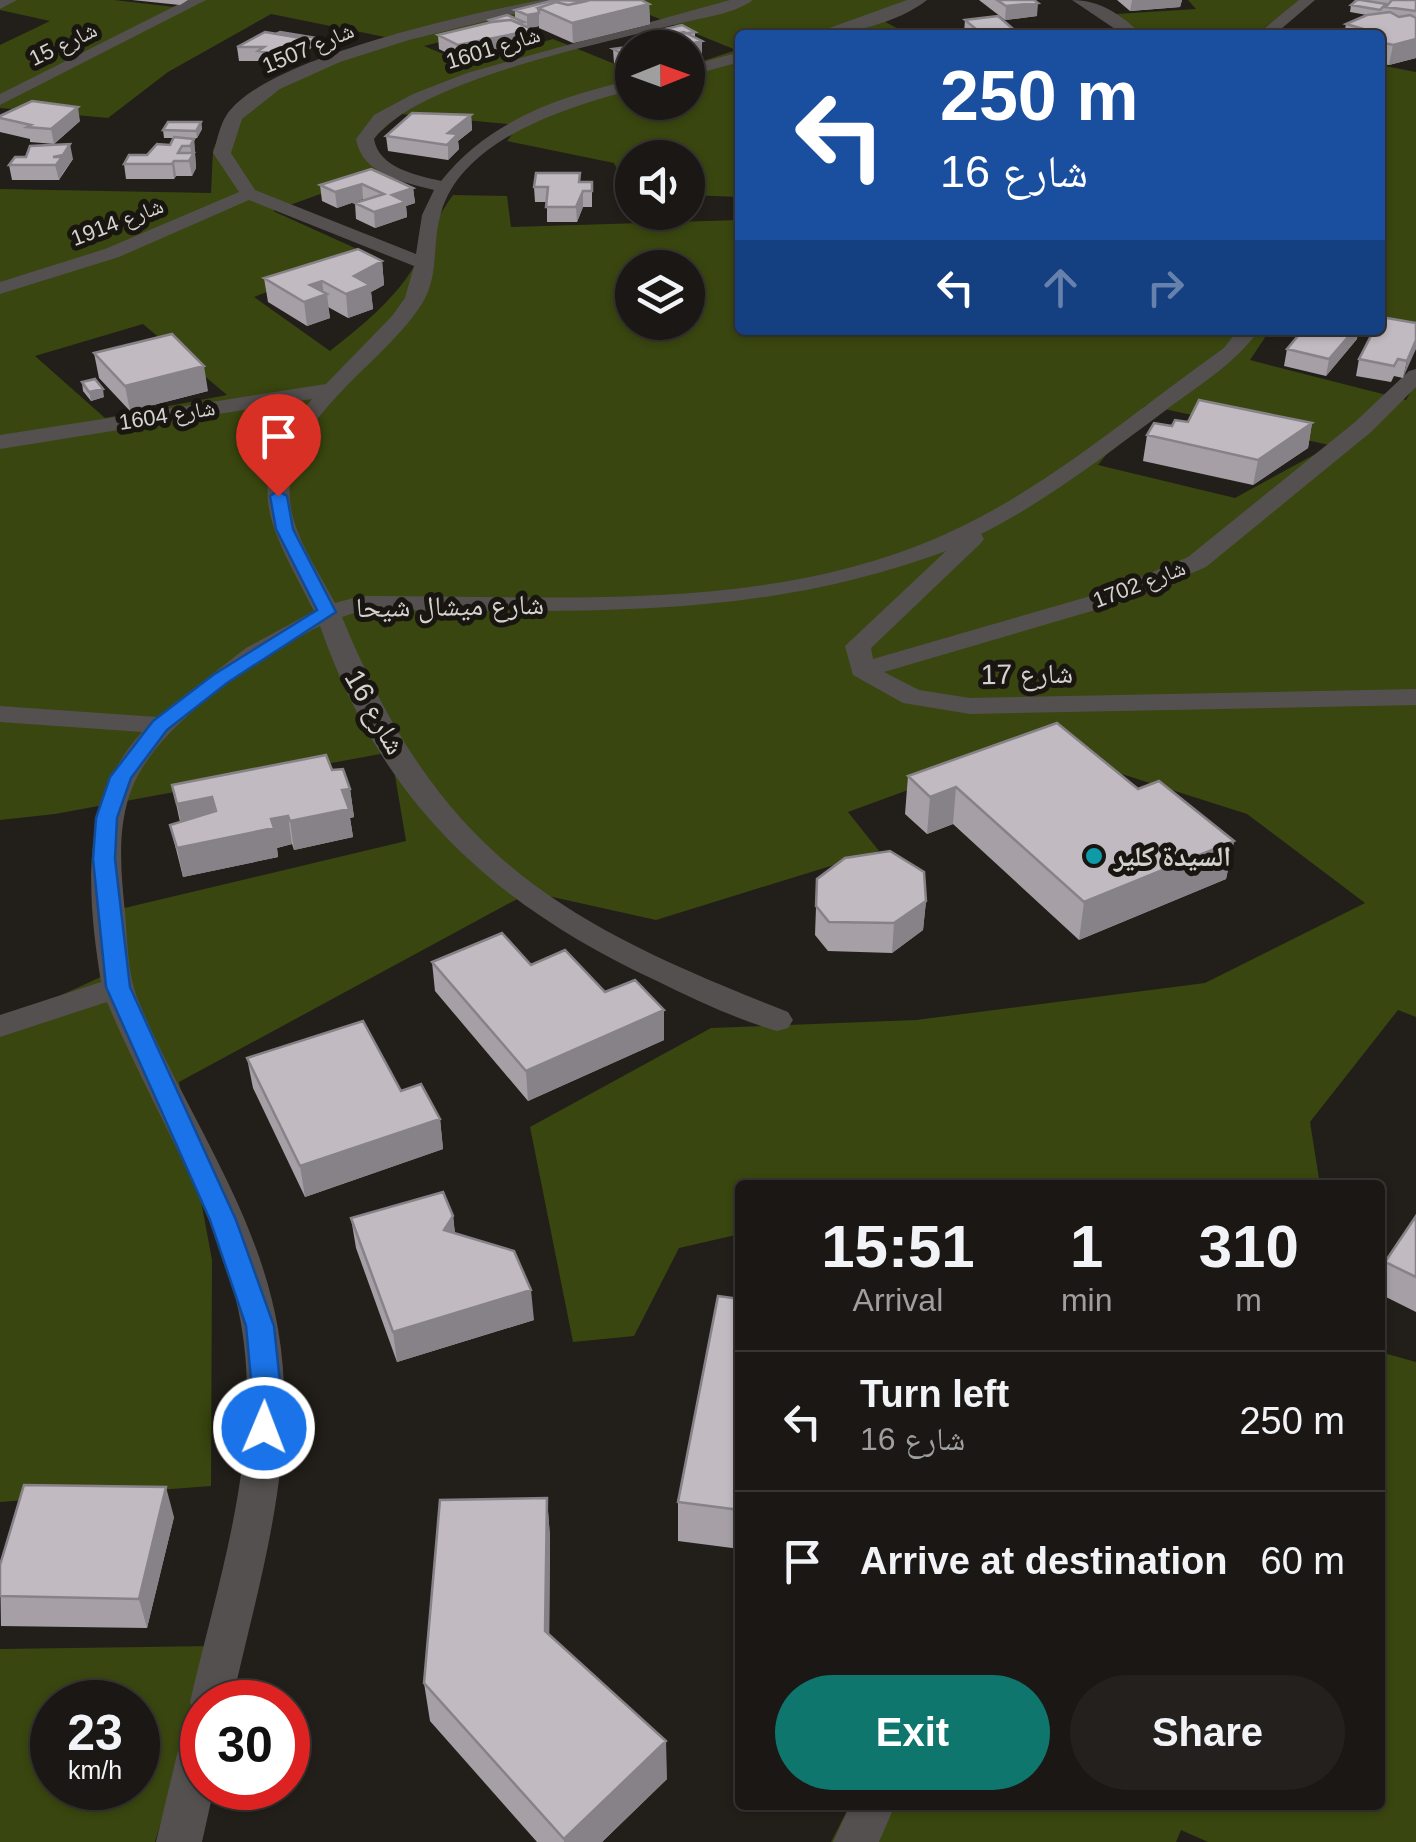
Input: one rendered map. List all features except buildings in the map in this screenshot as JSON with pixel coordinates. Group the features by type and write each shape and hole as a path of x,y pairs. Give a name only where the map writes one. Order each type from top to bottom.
{"street":[{"path":"0,5 10,0"},
{"name":"شارع 15","path":"0,100 200,0"},
{"name":"شارع 1507","path":"249,194 230,177 221,146 226,130 242,108 264,90 290,76 389,40 564,0"},
{"name":"شارع 1601","path":"444,188 385,167 368,152 365,139 369,127 401,106 476,74 746,0"},
{"path":"843,30 883,22 920,0"},
{"path":"1079,0 1110,15 1128,30"},
{"path":"1270,30 1308,0"},
{"path":"705,66 735,58"},
{"name":"شارع 16","path":"615,90 522,119 496,135 444,188 431,213 422,282 404,315 296,436 281,466 278,496 284,529 327,612 349,669 438,813 481,860 591,935 714,995 776,1020"},
{"path":"249,194 425,264"},
{"name":"شارع 1914","path":"0,288 112,253 249,194"},
{"name":"شارع ميشال شيحا","path":"216,1680 258,1481 268,1401 260,1326 223,1220 118,987 104,859 106,818 120,777 160,726 220,679 327,612 361,603 596,603 769,590 889,563 947,542 998,514 1230,352 1245,335"},
{"name":"شارع 1702","path":"862,670 1117,596 1197,562 1363,427 1416,375"},
{"name":"شارع 1604","path":"0,442 334,389"},
{"path":"862,670 858,646 998,514"},
{"name":"شارع 17","path":"862,670 912,697 970,706 1416,697"},
{"path":"0,714 160,726"},
{"path":"0,1026 118,987"},
{"path":"179,1842 186,1810"},
{"path":"856,1842 870,1810"}],"green space":[{"path":"0,0 114,0 183,8 194,0 601,0 424,46 467,64 553,39 615,64 615,120 705,120 705,60 735,50 735,197 705,196 705,140 615,140 615,165 507,141 519,125 401,114 373,138 382,172 273,211 366,253 254,297 330,351 401,285 453,195 507,196 511,227 615,224 615,230 705,230 705,221 735,220 735,335 1267,335 1250,360 1406,400 1416,383 1416,1017 1398,1010 1310,1122 1319,1180 735,1180 735,1235 679,1248 634,1336 573,1342 530,1127 711,1028 916,1020 1205,983 1365,903 1247,814 1031,745 848,812 879,851 656,920 530,892 179,1082 212,1260 211,1486 0,1502 0,1023 103,976 95,915 406,841 391,752 55,814 0,820 0,189 211,193 213,150 222,129 295,74 385,37 271,14 168,72 108,118 0,108 0,45 50,21 0,10","holes":["143,324 227,395 105,418 35,356","1146,405 1329,445 1235,498 1098,465"]},
{"path":"613,0 922,0 874,16 901,30 735,30 735,50 705,37 705,30 687,30"},
{"path":"1188,0 1301,0 1262,30 1126,30 1100,15 1196,9"},
{"path":"1385,66 1416,72 1416,327 1385,318"},
{"path":"1385,1353 1416,1362 1416,1842 1208,1842 1181,1830 1176,1842 831,1842 847,1810 1385,1810"},
{"path":"214,1646 204,1680 180,1680 180,1759 155,1842 0,1842 0,1649"}],"place":[{"name":"السيدة كلير","path":"1094,856"}],"route":[{"path":"264,1428 268,1401 260,1326 223,1220 118,987 104,859 106,818 120,777 160,726 220,679 327,612 284,529 278,496"}]}
